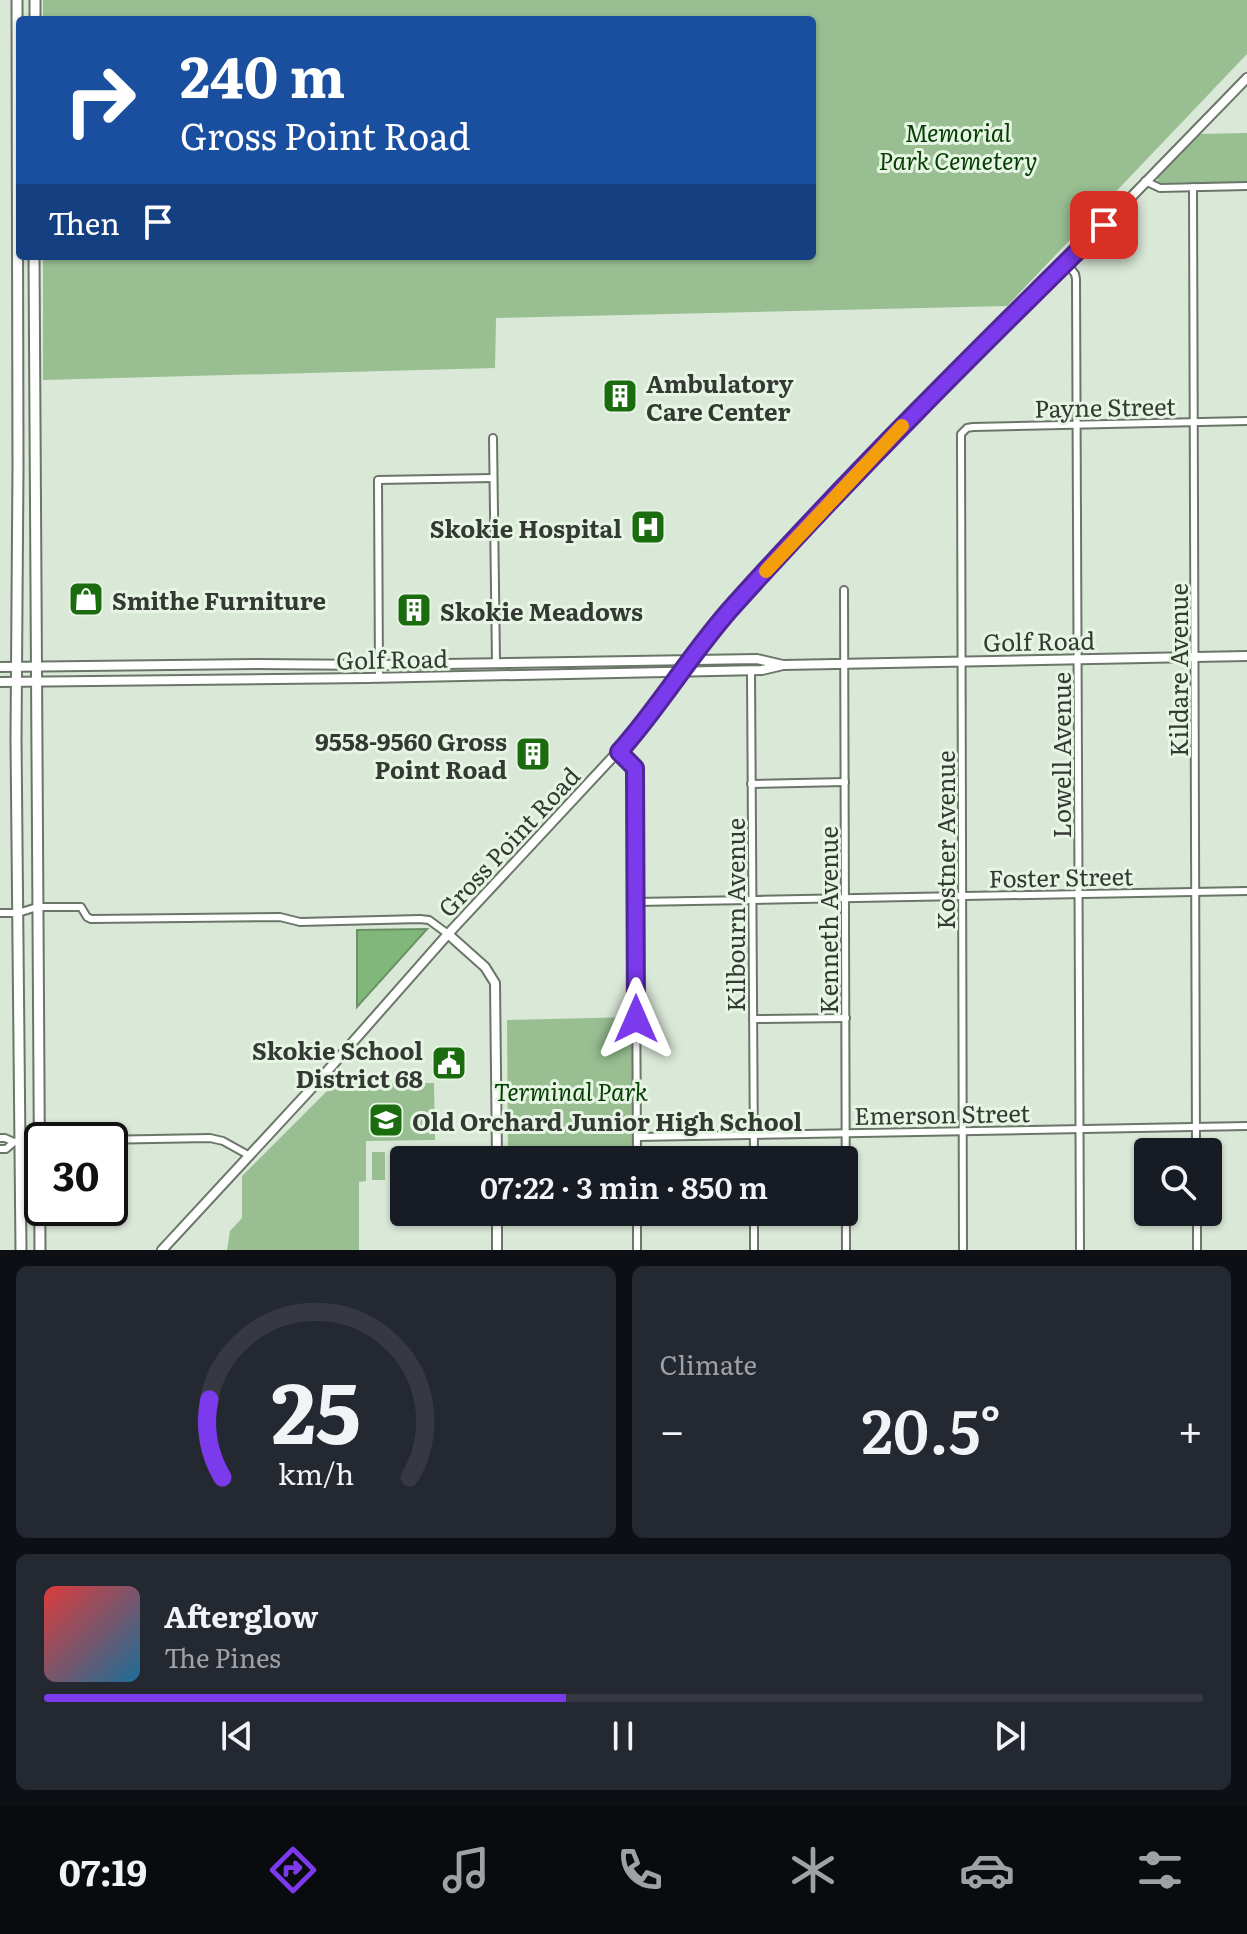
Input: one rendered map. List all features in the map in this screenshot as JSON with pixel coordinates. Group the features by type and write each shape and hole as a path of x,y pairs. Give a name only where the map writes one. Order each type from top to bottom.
{"main road":[{"name":"Gross Point Road","path":"162,1250 448,934 619,752 732,607 863,466 1247,78"},
{"path":"18,260 16,682 21,1250"},
{"path":"34,260 41,1122"},
{"name":"Golf Road","path":"0,682 751,671 783,665 1247,656"},
{"name":"Golf Road","path":"0,667 757,659 783,665"},
{"path":"448,934 485,967 495,983 497,1146"},
{"path":"40,1226 40,1250"},
{"path":"497,1226 497,1250"}],"street":[{"path":"1145,181 1160,188 1247,186"},
{"name":"Kildare Avenue","path":"1193,187 1196,1138"},
{"name":"Lowell Avenue","path":"1066,262 1076,279 1080,1250"},
{"name":"Payne Street","path":"964,430 973,427 1247,421"},
{"name":"Kostner Avenue","path":"963,1250 961,439 964,430"},
{"path":"493,438 496,663"},
{"path":"379,678 378,480 493,478"},
{"name":"Kenneth Avenue","path":"844,590 846,1250"},
{"name":"Kilbourn Avenue","path":"751,671 754,1146"},
{"path":"619,752 635,768 637,1146"},
{"path":"751,784 845,782"},
{"name":"Foster Street","path":"636,902 1247,891"},
{"path":"0,913 18,913 37,907 81,907 91,919 280,917 300,922 420,919 429,920 448,934"},
{"path":"753,1019 846,1018"},
{"name":"Emerson Street","path":"637,1137 1247,1126"},
{"path":"0,1138 24,1142"},
{"path":"128,1139 210,1138 223,1141 250,1156"},
{"path":"0,1149 18,1142"},
{"path":"637,1226 637,1250"},
{"path":"754,1226 754,1250"},
{"path":"1197,1226 1197,1250"}],"green space":[{"name":"Memorial Park Cemetery","path":"43,0 1247,0 1247,54 1007,306 496,318 495,368 43,380 43,260 816,260 816,16 43,16"},
{"path":"1247,133 1247,182 1157,183 1159,175 1199,134"},
{"name":"Terminal Park","path":"634,1017 634,1146 508,1146 507,1020"},
{"path":"434,1083 435,1140 366,1141 366,1181 359,1182 359,1250 227,1250 230,1231 242,1218 242,1176 334,1084"},
{"path":"372,1152 385,1152 385,1180 372,1180"}],"shaded area":[{"path":"427,929 357,1007 357,930"}],"slow traffic":[{"path":"766,571 902,426"}],"place":[{"name":"Ambulatory Care Center","path":"620,396"},
{"name":"Skokie Hospital","path":"648,527"},
{"name":"Smithe Furniture","path":"86,599"},
{"name":"Skokie Meadows","path":"414,610"},
{"name":"9558-9560 Gross Point Road","path":"533,754"},
{"name":"Skokie School District 68","path":"449,1063"},
{"name":"Old Orchard Junior High School","path":"386,1120"}],"route":[{"path":"636,1019 635,768 619,752 732,607 863,466 1104,225"}]}
